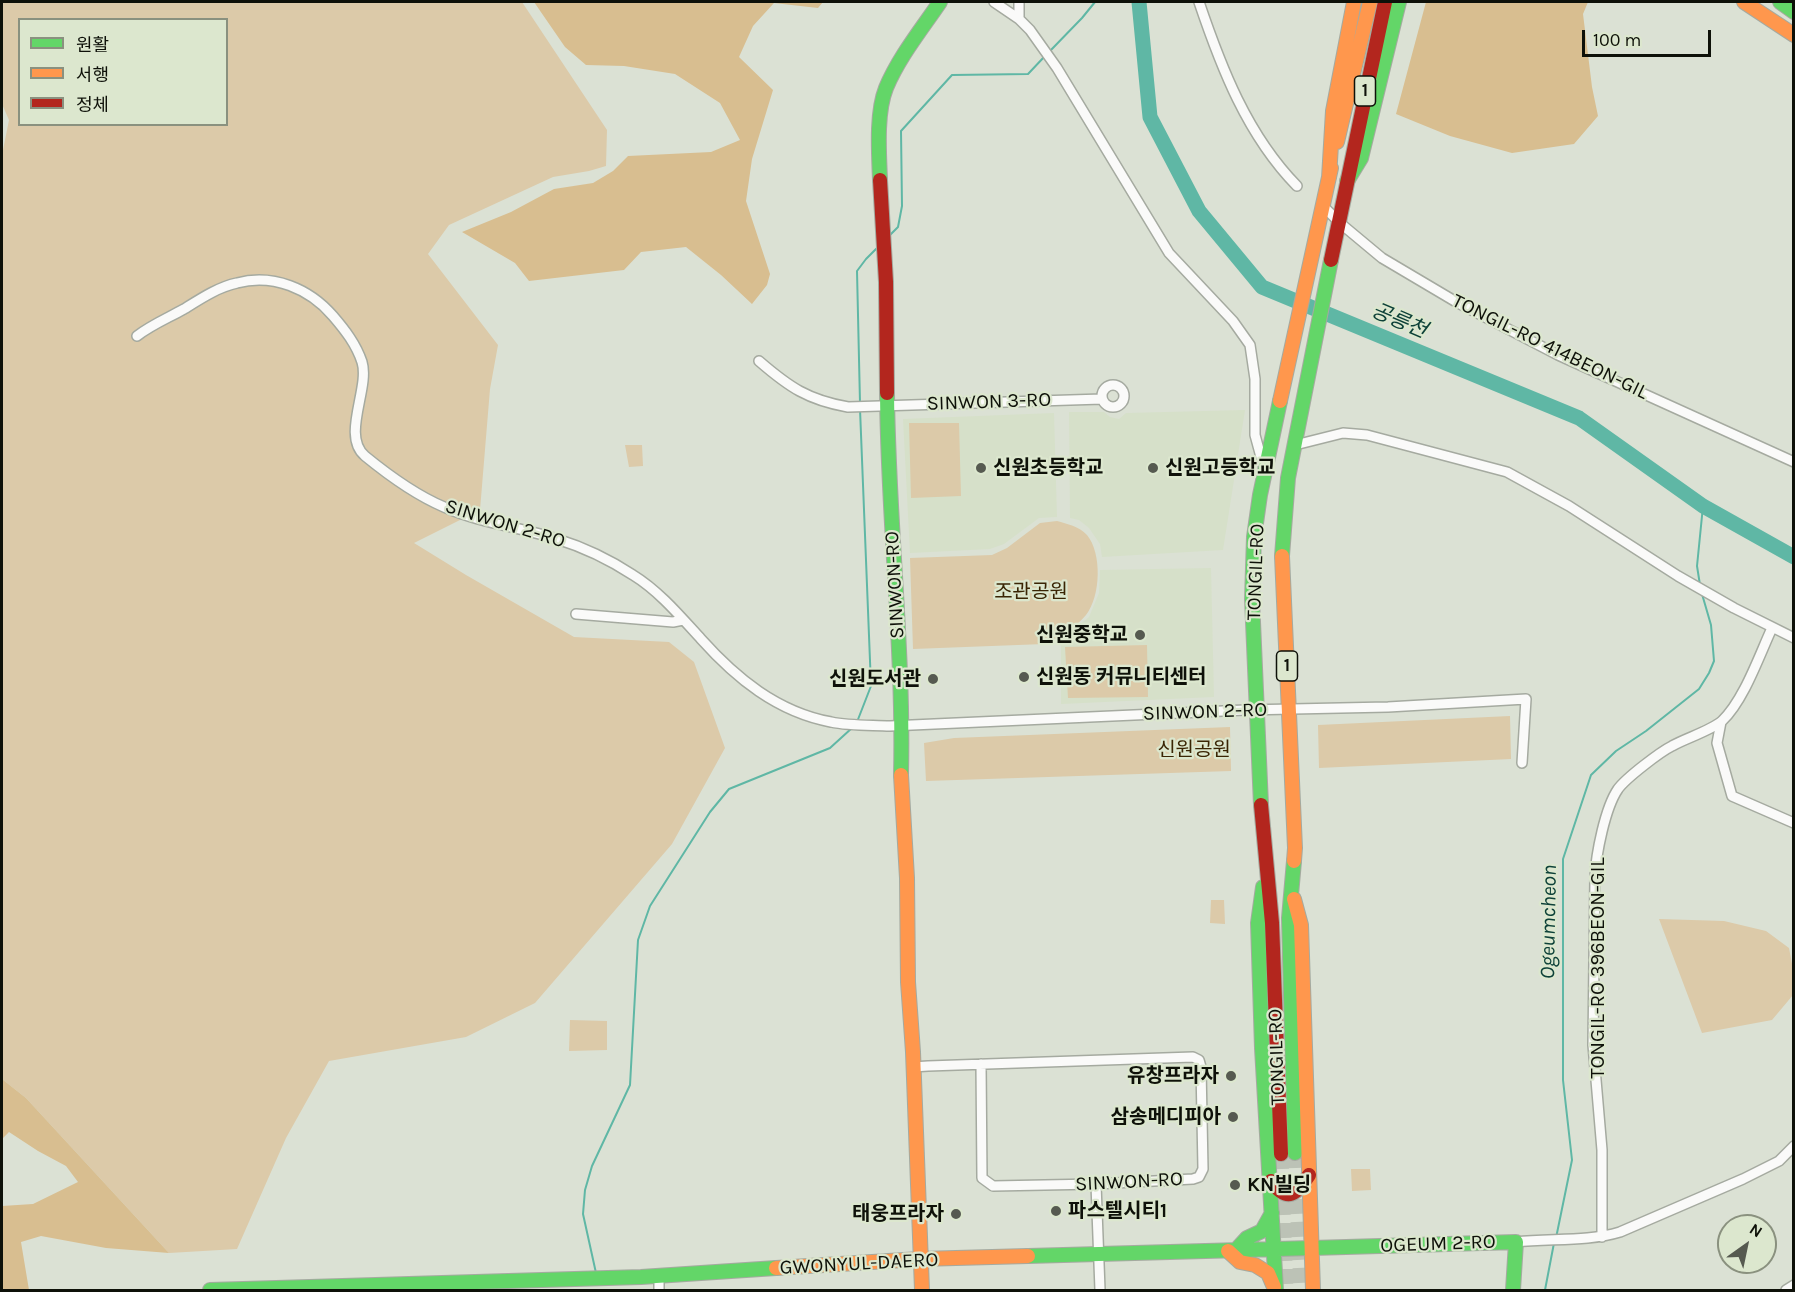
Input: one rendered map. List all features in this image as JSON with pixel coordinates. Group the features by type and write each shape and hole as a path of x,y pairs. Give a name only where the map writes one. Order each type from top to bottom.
{"main road":[{"name":"SINWON-RO","path":"922,1290 908,982 907,878 901,775 902,726 882,406 886,282 878,136 885,90 903,55 940,2"},
{"path":"1329,178 1328,149 1334,95 1354,2"},
{"name":"TONGIL-RO","path":"1370,2 1317,231 1265,474 1254,537 1252,570 1262,822 1272,923 1288,1154 1289,918 1295,848 1282,558 1288,478 1385,2"},
{"path":"1347,181 1361,158 1400,2"},
{"path":"1744,2 1794,35"},
{"path":"1780,2 1794,12"},
{"path":"1267,864 1258,923 1262,1048 1276,1290"},
{"path":"1291,887 1301,924 1313,1290"},
{"path":"1271,1181 1279,1192 1289,1195 1297,1192 1309,1175"},
{"path":"1272,1213 1263,1231 1247,1238 1232,1250 1240,1262 1255,1265 1268,1273 1276,1290"},
{"name":"OGEUM 2-RO","path":"1312,1248 1515,1242 1513,1290"},
{"name":"GWONYUL-DAERO","path":"253,1289 659,1276 921,1259 1312,1248"},
{"path":"210,1290 253,1289"}],"street":[{"path":"994,2 1019,19 1030,30 1057,68 1168,252 1233,321 1250,345 1255,379 1255,435 1265,474"},
{"path":"1019,2 1019,19"},
{"path":"1199,2 1216,52 1247,118 1278,167 1297,186"},
{"name":"TONGIL-RO 414BEON-GIL","path":"1323,206 1382,258 1458,303 1558,355 1794,462"},
{"name":"SINWON 2-RO","path":"137,336 209,294 237,282 267,280 288,283 324,305 350,335 362,363 363,384 356,420 357,440 361,453 385,473 443,507 559,539 597,555 635,576 666,602 744,682 770,700 829,722 902,726 1257,710 1388,708 1526,699 1522,763"},
{"name":"SINWON 3-RO","path":"759,361 791,388 808,396 848,407 1102,399"},
{"path":"1295,445 1343,433 1367,435 1507,472 1569,506 1678,576 1734,608 1794,638"},
{"path":"576,614 673,622 683,620"},
{"name":"TONGIL-RO 396BEON-GIL","path":"1602,1237 1602,1150 1593,1046 1594,877 1600,839 1616,793 1624,781 1670,747 1721,722 1738,699 1773,628"},
{"path":"1721,722 1717,743 1732,796 1794,823"},
{"name":"SINWON-RO","path":"913,1067 981,1064 1193,1057 1199,1060 1201,1067 1203,1169 1200,1176 1193,1179 1096,1184 993,1186 987,1183 982,1178 981,1064"},
{"path":"1515,1242 1602,1237 1743,1179 1779,1161 1794,1146"},
{"path":"1096,1184 1100,1290"},
{"path":"659,1276 659,1290"},
{"path":"1786,1290 1794,1285"}],"shaded area":[{"path":"534,2 823,2 818,8 774,3 753,26 739,57 773,90 752,159 746,201 770,274 767,285 752,304 686,247 641,252 624,270 529,281 515,263 462,232 511,212 554,189 593,183 613,171 628,156 711,152 740,140 720,103 675,74 624,66 586,65 565,47"},
{"path":"1426,2 1588,2 1583,14 1598,116 1574,144 1512,153 1450,136 1396,114"},
{"name":"신원고등학교","path":"1245,410 1223,550 1102,557 1100,544 1089,528 1079,520 1070,518 1069,412 1104,412 1110,417 1119,419 1126,413"},
{"name":"신원초등학교","path":"1054,413 1057,517 1039,518 1004,544 990,549 910,553 903,419"},
{"name":"신원중학교","path":"1211,568 1214,697 1061,704 1061,640 1089,617 1099,593 1100,570"},
{"path":"2,1079 26,1098 169,1253 106,1248 41,1236 21,1242 29,1290 2,1290 2,1206 33,1204 78,1182 66,1166 9,1132 2,1139"}],"green space":[{"path":"2,2 522,2 607,130 606,166 553,177 449,225 428,254 498,345 490,389 480,510 414,543 574,637 669,642 694,662 725,748 672,844 535,1003 466,1037 329,1061 286,1138 237,1249 169,1253 26,1098 2,1079 2,155 9,120 2,104"},
{"path":"909,423 959,423 961,496 911,498"},
{"path":"625,445 642,445 643,466 629,467"},
{"name":"조관공원","path":"1057,521 1084,532 1095,552 1098,575 1095,597 1086,615 1077,624 1061,636 1044,644 913,649 910,558 992,555 1007,548 1040,523"},
{"path":"1147,645 1148,697 1068,698 1065,647"},
{"path":"1510,716 1511,759 1319,768 1318,725"},
{"name":"신원공원","path":"1230,727 1231,771 926,781 924,743 954,738"},
{"path":"1211,900 1224,900 1225,924 1210,923"},
{"path":"1659,919 1724,921 1766,931 1789,948 1793,969 1793,995 1772,1020 1702,1033"},
{"path":"570,1020 607,1021 607,1050 569,1051"},
{"path":"1351,1169 1370,1169 1371,1190 1352,1191"}],"waterway":[{"path":"1049,52 1095,2"},
{"name":"공릉천","path":"1139,2 1150,117 1199,211 1262,287 1579,418 1703,506 1794,557"},
{"path":"889,236 898,227 902,206 901,131 952,75 1028,74 1045,56"},
{"path":"860,403 857,271 879,246"},
{"path":"857,722 871,686 860,409"},
{"name":"Ogeumcheon","path":"1700,585 1697,566 1703,506"},
{"name":"Ogeumcheon","path":"1556,1238 1572,1160 1563,1080 1563,859 1591,775 1616,751 1646,731 1699,689 1709,673 1714,661 1711,625 1702,594"},
{"path":"596,1273 583,1214 585,1190 592,1166 630,1085 638,940 650,906 710,812 729,789 830,748 852,728"},
{"name":"Ogeumcheon","path":"1545,1290 1554,1243"}],"tunnel":[{"path":"1295,1153 1301,1290"},
{"path":"1281,1154 1286,1290"}],"traffic: fast":[{"path":"880,180 879,121 886,88 904,55 940,2"},
{"path":"1347,181 1361,158 1399,2"},
{"path":"1780,2 1794,12"},
{"path":"1282,556 1288,478 1331,260"},
{"path":"887,393 900,680 901,775"},
{"path":"1261,805 1252,599 1254,537 1260,495 1280,401"},
{"path":"1294,861 1289,918 1295,1153"},
{"path":"1263,887 1258,923 1262,1048 1276,1290"},
{"path":"1236,1250 1247,1238 1262,1231 1272,1213"},
{"path":"1312,1248 1516,1242 1513,1290"},
{"path":"1028,1256 1312,1248"},
{"path":"210,1290 641,1277 776,1268"}],"traffic: slow":[{"path":"1329,178 1333,111 1354,2"},
{"path":"1337,142 1370,2"},
{"path":"1744,2 1794,35"},
{"path":"1280,401 1331,168"},
{"path":"1282,556 1294,861"},
{"path":"901,775 922,1290"},
{"path":"1294,899 1301,925 1313,1290"},
{"path":"1228,1251 1240,1262 1255,1265 1268,1273 1274,1287"},
{"path":"776,1268 920,1259 1028,1256"}],"traffic: jam":[{"path":"1331,260 1385,2"},
{"path":"880,180 886,282 887,393"},
{"path":"1261,805 1272,923 1281,1154"},
{"path":"1271,1181 1282,1192 1292,1194 1309,1175"}],"place":[{"name":"신원초등학교","path":"981,468"},
{"name":"신원고등학교","path":"1153,468"},
{"name":"신원중학교","path":"1140,635"},
{"name":"신원동 커뮤니티센터","path":"1024,677"},
{"name":"신원도서관","path":"933,679"},
{"name":"유창프라자","path":"1231,1076"},
{"name":"삼송메디피아","path":"1233,1117"},
{"name":"KN빌딩","path":"1235,1185"},
{"name":"파스텔시티1","path":"1056,1211"},
{"name":"태웅프라자","path":"956,1214"}]}
